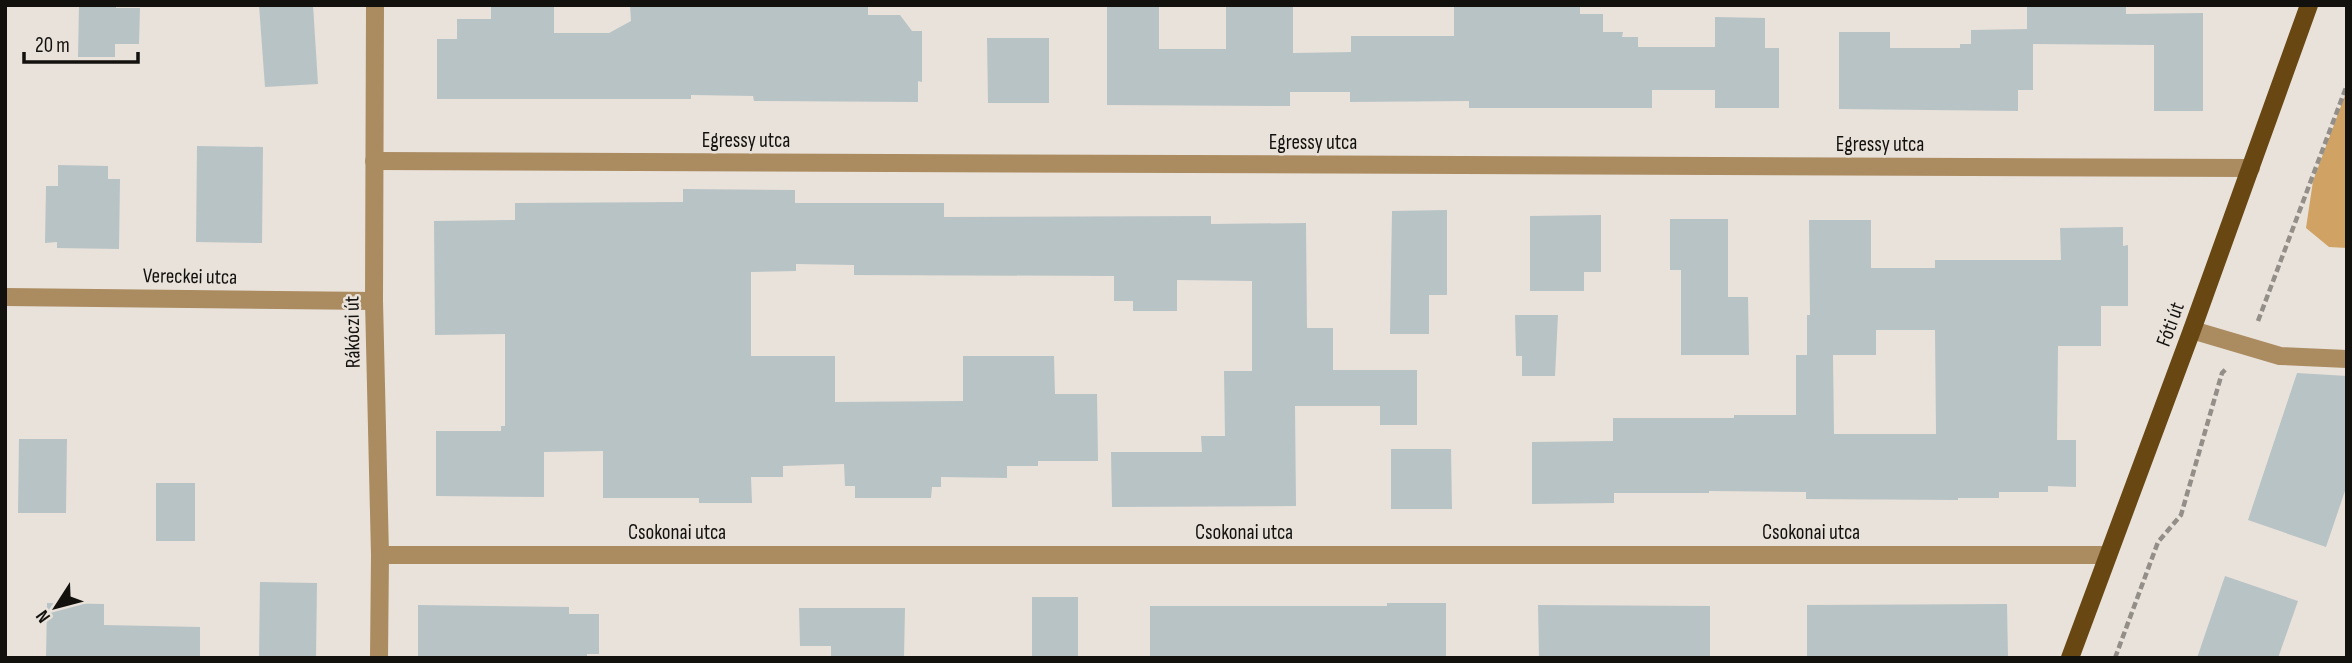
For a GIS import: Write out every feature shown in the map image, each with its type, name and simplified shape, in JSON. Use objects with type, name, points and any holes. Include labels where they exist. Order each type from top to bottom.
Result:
[{"type":"main road","name":"Fóti út","points":[[2070,658],[2309,5]]},
{"type":"street","name":"Rákóczi út","points":[[375,5],[374,301],[380,555],[379,658]]},
{"type":"street","name":"Egressy utca","points":[[374,161],[2251,168]]},
{"type":"street","name":"Vereckei utca","points":[[5,297],[374,301]]},
{"type":"street","points":[[2192,330],[2280,356],[2347,359]]},
{"type":"street","name":"Csokonai utca","points":[[380,555],[2108,555]]},
{"type":"path","points":[[2115,658],[2158,542],[2181,515],[2222,373],[2248,346],[2347,85]]},
{"type":"shaded area","points":[[2347,90],[2347,248],[2329,247],[2306,228],[2313,181]]},
{"type":"building","points":[[79,5],[140,8],[139,44],[115,44],[115,57],[78,57]]},
{"type":"building","points":[[259,5],[313,5],[318,84],[265,87]]},
{"type":"building","points":[[491,5],[554,5],[554,33],[609,33],[631,21],[630,5],[868,5],[868,15],[900,15],[912,31],[922,31],[922,82],[918,81],[918,102],[754,101],[753,96],[691,95],[691,99],[437,99],[437,39],[457,39],[457,19],[491,19]]},
{"type":"building","points":[[1107,5],[1159,5],[1159,49],[1226,49],[1226,5],[1293,5],[1293,53],[1351,52],[1351,36],[1454,36],[1454,5],[1580,5],[1580,14],[1603,14],[1603,32],[1623,32],[1622,37],[1638,37],[1638,47],[1715,47],[1715,17],[1765,18],[1765,48],[1779,48],[1779,108],[1715,108],[1715,90],[1652,90],[1652,108],[1469,108],[1469,101],[1350,102],[1350,92],[1290,92],[1290,106],[1107,105]]},
{"type":"building","points":[[2027,5],[2126,5],[2126,14],[2203,13],[2203,111],[2154,111],[2154,45],[2033,44],[2033,90],[2018,90],[2018,111],[1839,109],[1839,32],[1890,32],[1890,48],[1960,48],[1960,44],[1971,44],[1971,30],[2027,29]]},
{"type":"building","points":[[987,38],[1049,38],[1049,103],[988,103]]},
{"type":"building","points":[[197,146],[263,147],[262,243],[196,242]]},
{"type":"building","points":[[58,165],[108,166],[108,179],[120,179],[119,249],[57,248],[57,242],[45,243],[46,186],[58,186]]},
{"type":"building","points":[[683,189],[795,190],[795,203],[944,203],[944,217],[1211,216],[1211,224],[1306,223],[1307,328],[1333,328],[1333,370],[1417,370],[1417,425],[1380,425],[1380,406],[1295,406],[1296,506],[1112,507],[1111,452],[1202,452],[1201,436],[1225,436],[1224,371],[1252,371],[1252,281],[1177,280],[1177,311],[1133,311],[1133,301],[1114,301],[1114,276],[854,275],[854,265],[796,264],[796,271],[751,272],[751,356],[835,356],[835,402],[963,401],[963,356],[1054,356],[1055,394],[1097,394],[1098,461],[1038,461],[1038,466],[1007,466],[1007,478],[941,477],[941,487],[932,487],[931,498],[855,498],[855,486],[845,486],[844,464],[783,466],[783,477],[751,477],[752,503],[699,503],[699,498],[603,498],[603,451],[544,452],[544,497],[436,496],[436,431],[501,431],[501,426],[505,426],[505,334],[435,335],[434,221],[515,220],[515,203],[683,202]]},
{"type":"building","points":[[1447,210],[1447,295],[1429,295],[1429,334],[1390,334],[1392,211]]},
{"type":"building","points":[[1601,215],[1601,272],[1584,272],[1584,291],[1530,291],[1530,216]]},
{"type":"building","points":[[1670,219],[1728,219],[1728,297],[1748,297],[1749,355],[1681,355],[1681,270],[1670,270]]},
{"type":"building","points":[[1809,220],[1871,220],[1871,268],[1935,268],[1935,260],[2061,260],[2060,228],[2123,227],[2123,246],[2128,245],[2128,306],[2101,306],[2101,346],[2058,346],[2057,440],[2076,440],[2076,487],[2048,486],[2048,492],[1999,492],[1999,498],[1958,500],[1806,499],[1806,492],[1709,491],[1614,493],[1614,503],[1532,504],[1532,442],[1613,441],[1613,418],[1796,415],[1796,355],[1807,355],[1807,315],[1810,315]],"holes":[[[1876,330],[1935,330],[1936,434],[1834,434],[1833,355],[1876,355]]]},
{"type":"building","points":[[1515,315],[1558,315],[1555,376],[1522,376],[1522,356],[1516,356]]},
{"type":"building","points":[[2297,373],[2347,376],[2347,485],[2326,547],[2248,520]]},
{"type":"building","points":[[19,439],[67,439],[66,513],[18,513]]},
{"type":"building","points":[[1391,449],[1451,449],[1452,509],[1391,509]]},
{"type":"building","points":[[156,483],[195,483],[195,541],[156,541]]},
{"type":"building","points":[[2225,576],[2298,601],[2278,658],[2197,658]]},
{"type":"building","points":[[260,582],[317,583],[316,658],[259,658]]},
{"type":"building","points":[[1032,597],[1078,597],[1078,658],[1032,658]]},
{"type":"building","points":[[47,603],[104,604],[104,625],[200,627],[200,658],[46,658]]},
{"type":"building","points":[[1387,603],[1446,603],[1446,658],[1150,658],[1150,606],[1387,606]]},
{"type":"building","points":[[2007,604],[2008,658],[1807,658],[1807,605]]},
{"type":"building","points":[[418,605],[569,607],[569,614],[599,614],[599,654],[587,654],[587,658],[418,658]]},
{"type":"building","points":[[1538,605],[1710,606],[1710,658],[1539,658]]},
{"type":"building","points":[[799,608],[905,608],[904,658],[831,658],[831,646],[800,646]]}]
